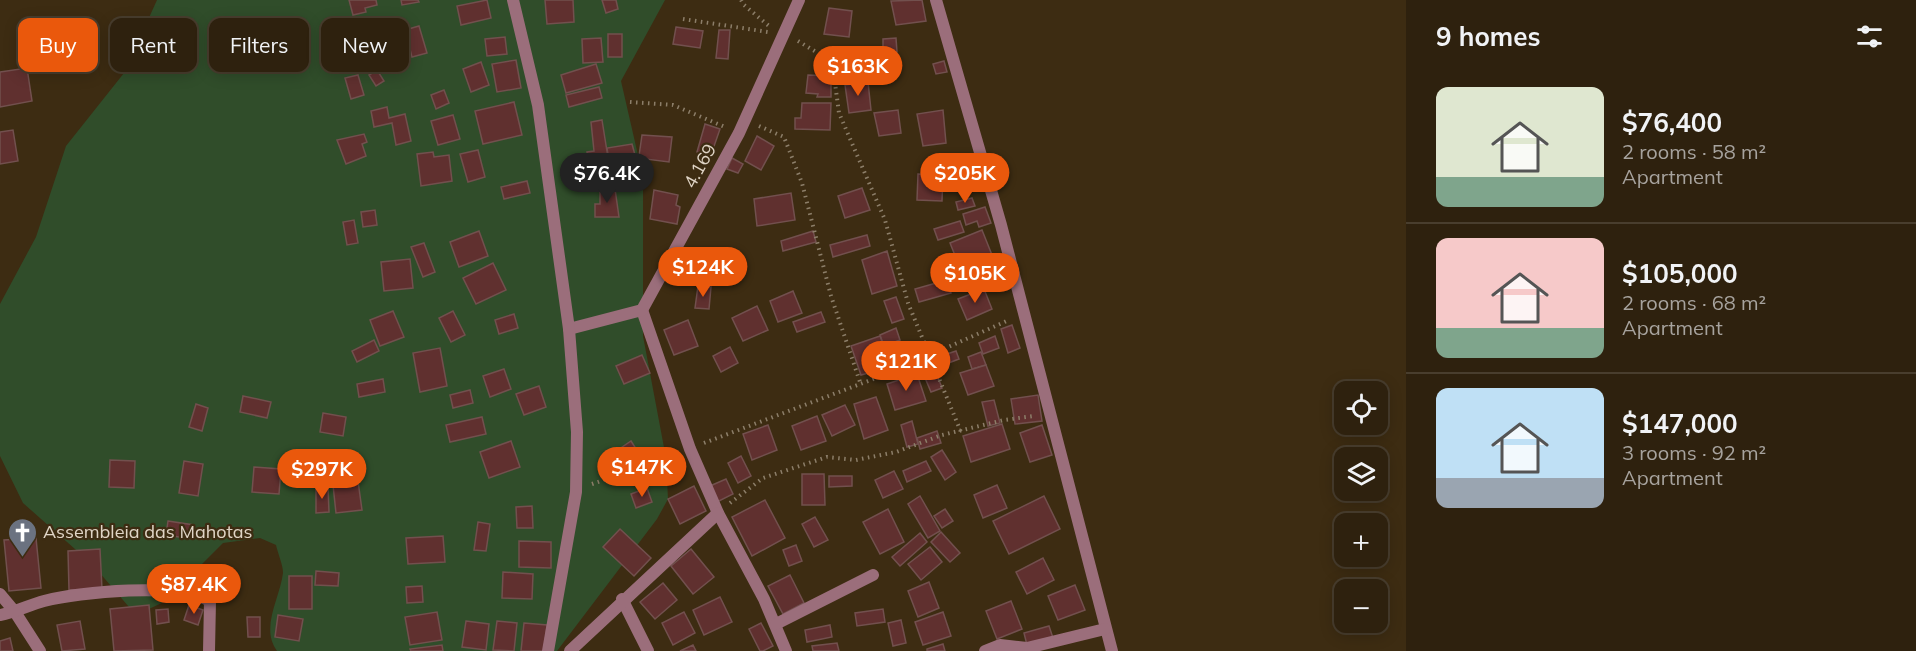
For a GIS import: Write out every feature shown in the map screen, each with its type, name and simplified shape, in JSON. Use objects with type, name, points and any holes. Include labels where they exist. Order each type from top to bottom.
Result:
[{"type":"street","points":[[513,0],[538,105],[569,329],[577,432],[576,492],[548,651]]},
{"type":"street","name":"4.169","points":[[642,310],[739,133],[781,35],[799,0]]},
{"type":"street","points":[[936,0],[961,82],[1112,651]]},
{"type":"street","points":[[569,329],[642,310],[690,449],[718,513],[776,624],[786,651]]},
{"type":"street","points":[[570,651],[622,599],[718,513]]},
{"type":"street","points":[[776,624],[873,575]]},
{"type":"street","points":[[0,615],[43,601],[91,594],[144,591],[188,594],[210,602],[209,651]]},
{"type":"street","points":[[0,594],[15,612],[40,651]]},
{"type":"street","points":[[622,599],[648,651]]},
{"type":"street","points":[[984,651],[1000,645],[1027,648],[1105,629]]},
{"type":"path","points":[[741,0],[781,35]]},
{"type":"path","points":[[683,19],[732,25],[781,35],[807,45],[831,62],[837,78],[839,112],[885,220],[908,303],[961,432]]},
{"type":"path","points":[[630,102],[673,105],[739,133],[756,125],[784,137],[802,183],[831,296],[861,385]]},
{"type":"path","points":[[576,492],[861,385],[1023,314]]},
{"type":"path","points":[[718,513],[763,478],[827,457],[856,460],[896,452],[942,435],[1004,420],[1050,414]]},
{"type":"green space","points":[[157,0],[665,0],[621,81],[643,177],[643,336],[666,458],[668,499],[657,519],[557,651],[277,651],[270,633],[272,613],[283,573],[276,545],[260,538],[223,543],[164,602],[140,613],[129,607],[93,565],[23,503],[0,456],[0,304],[36,237],[66,146],[124,72],[197,72],[197,18],[149,18]]},
{"type":"building","points":[[349,0],[376,0],[377,5],[365,8],[366,12],[353,15]]},
{"type":"building","points":[[401,0],[418,0],[419,2],[402,5]]},
{"type":"building","points":[[487,0],[491,18],[461,25],[457,6]]},
{"type":"building","points":[[545,0],[573,0],[574,22],[547,24]]},
{"type":"building","points":[[602,0],[616,0],[618,9],[606,13]]},
{"type":"building","points":[[922,0],[926,21],[896,25],[891,1]]},
{"type":"building","points":[[829,8],[852,11],[849,37],[824,34]]},
{"type":"building","points":[[419,26],[427,53],[412,57],[409,29]]},
{"type":"building","points":[[676,27],[703,31],[700,48],[673,44]]},
{"type":"building","points":[[719,30],[730,30],[728,59],[716,58]]},
{"type":"building","points":[[608,34],[622,34],[622,57],[608,57]]},
{"type":"building","points":[[505,37],[507,54],[487,56],[485,39]]},
{"type":"building","points":[[601,38],[603,62],[583,63],[582,39]]},
{"type":"building","points":[[896,38],[897,52],[883,50],[883,39]]},
{"type":"building","points":[[516,60],[521,88],[497,92],[492,64]]},
{"type":"building","points":[[944,61],[947,72],[936,74],[933,64]]},
{"type":"building","points":[[481,62],[489,85],[471,92],[463,69]]},
{"type":"building","points":[[596,64],[602,83],[566,93],[561,75]]},
{"type":"building","points":[[18,69],[18,72],[28,72],[32,101],[0,107],[0,72]]},
{"type":"building","points":[[378,72],[384,81],[376,86],[369,75]]},
{"type":"building","points":[[358,75],[364,95],[351,99],[345,78]]},
{"type":"building","points":[[808,75],[831,76],[831,97],[817,97],[818,94],[806,93]]},
{"type":"building","points":[[868,82],[871,110],[849,113],[845,85]]},
{"type":"building","points":[[599,87],[602,98],[569,107],[566,95]]},
{"type":"building","points":[[444,90],[449,103],[436,109],[431,95]]},
{"type":"building","points":[[514,102],[522,135],[483,144],[475,111]]},
{"type":"building","points":[[802,103],[831,103],[830,130],[795,129],[795,118],[801,118]]},
{"type":"building","points":[[387,107],[389,118],[405,114],[411,141],[396,145],[392,123],[374,127],[371,111]]},
{"type":"building","points":[[898,110],[901,133],[879,136],[874,113]]},
{"type":"building","points":[[943,110],[946,143],[923,146],[917,114]]},
{"type":"building","points":[[453,115],[460,139],[438,145],[431,121]]},
{"type":"building","points":[[602,120],[609,164],[589,167],[587,152],[594,151],[591,122]]},
{"type":"building","points":[[705,124],[720,129],[711,155],[697,152]]},
{"type":"building","points":[[13,130],[18,161],[0,164],[0,132]]},
{"type":"building","points":[[364,134],[367,142],[362,144],[366,156],[346,164],[337,140]]},
{"type":"building","points":[[642,135],[672,137],[669,162],[646,159],[645,164],[638,163]]},
{"type":"building","points":[[757,136],[774,146],[761,170],[745,161]]},
{"type":"building","points":[[632,144],[635,155],[609,160],[607,148]]},
{"type":"building","points":[[478,150],[485,177],[468,182],[460,154]]},
{"type":"building","points":[[433,152],[434,157],[449,155],[452,181],[421,186],[417,154]]},
{"type":"building","points":[[732,158],[743,164],[738,173],[727,169]]},
{"type":"building","points":[[918,174],[943,175],[942,201],[917,200]]},
{"type":"building","points":[[527,181],[530,193],[504,199],[501,187]]},
{"type":"building","points":[[862,188],[870,210],[845,218],[838,196]]},
{"type":"building","points":[[600,189],[615,189],[619,217],[595,217],[595,204],[600,204]]},
{"type":"building","points":[[654,190],[678,195],[676,205],[680,207],[677,224],[650,219]]},
{"type":"building","points":[[791,193],[795,220],[757,226],[754,199]]},
{"type":"building","points":[[972,198],[975,206],[958,210],[956,202]]},
{"type":"building","points":[[985,207],[991,223],[979,227],[977,221],[966,225],[963,214]]},
{"type":"building","points":[[375,210],[377,225],[363,227],[361,212]]},
{"type":"building","points":[[354,220],[358,243],[347,245],[343,222]]},
{"type":"building","points":[[960,221],[964,232],[938,240],[934,229]]},
{"type":"building","points":[[982,230],[994,260],[962,273],[950,243]]},
{"type":"building","points":[[479,231],[488,256],[459,267],[450,242]]},
{"type":"building","points":[[813,231],[816,242],[783,251],[781,241]]},
{"type":"building","points":[[867,235],[870,246],[833,257],[830,245]]},
{"type":"building","points":[[424,243],[435,272],[423,277],[411,247]]},
{"type":"building","points":[[887,251],[897,286],[872,294],[862,260]]},
{"type":"building","points":[[949,258],[955,275],[940,281],[934,263]]},
{"type":"building","points":[[410,259],[413,288],[384,291],[381,262]]},
{"type":"building","points":[[493,263],[506,290],[476,304],[463,278]]},
{"type":"building","points":[[973,271],[977,282],[954,291],[950,281]]},
{"type":"building","points":[[947,280],[951,293],[919,302],[915,289]]},
{"type":"building","points":[[698,286],[711,287],[709,309],[695,308]]},
{"type":"building","points":[[984,289],[992,309],[967,320],[958,299]]},
{"type":"building","points":[[793,291],[802,313],[778,322],[770,301]]},
{"type":"building","points":[[896,297],[904,319],[892,323],[884,301]]},
{"type":"building","points":[[757,306],[768,330],[743,341],[732,318]]},
{"type":"building","points":[[393,311],[404,337],[380,346],[370,320]]},
{"type":"building","points":[[453,311],[465,335],[451,342],[439,318]]},
{"type":"building","points":[[821,312],[825,322],[797,332],[793,322]]},
{"type":"building","points":[[514,314],[518,328],[499,334],[495,320]]},
{"type":"building","points":[[688,320],[698,346],[674,355],[664,330]]},
{"type":"building","points":[[1012,325],[1020,348],[1008,353],[1001,329]]},
{"type":"building","points":[[896,328],[900,340],[884,346],[880,335]]},
{"type":"building","points":[[880,336],[884,347],[867,354],[872,372],[861,375],[851,346]]},
{"type":"building","points":[[995,336],[999,348],[983,354],[979,343]]},
{"type":"building","points":[[374,340],[379,351],[357,362],[352,351]]},
{"type":"building","points":[[730,347],[738,363],[721,372],[713,356]]},
{"type":"building","points":[[440,348],[447,386],[420,392],[413,353]]},
{"type":"building","points":[[956,351],[959,359],[938,367],[935,358]]},
{"type":"building","points":[[981,352],[986,365],[972,369],[968,357]]},
{"type":"building","points":[[642,355],[650,373],[624,384],[616,366]]},
{"type":"building","points":[[932,361],[942,388],[931,392],[920,366]]},
{"type":"building","points":[[986,365],[994,386],[968,395],[960,373]]},
{"type":"building","points":[[504,369],[511,389],[490,397],[483,376]]},
{"type":"building","points":[[917,374],[926,401],[895,410],[887,384]]},
{"type":"building","points":[[383,379],[385,392],[359,397],[357,384]]},
{"type":"building","points":[[539,386],[546,407],[524,415],[516,394]]},
{"type":"building","points":[[470,390],[473,403],[453,408],[450,395]]},
{"type":"building","points":[[1038,395],[1042,421],[1015,424],[1011,399]]},
{"type":"building","points":[[243,396],[271,402],[267,418],[240,412]]},
{"type":"building","points":[[876,397],[888,430],[864,439],[854,404]]},
{"type":"building","points":[[994,400],[1000,423],[988,426],[982,402]]},
{"type":"building","points":[[196,404],[208,408],[202,431],[189,427]]},
{"type":"building","points":[[845,405],[855,425],[832,436],[822,415]]},
{"type":"building","points":[[323,413],[346,417],[343,436],[320,432]]},
{"type":"building","points":[[817,416],[826,441],[801,450],[792,426]]},
{"type":"building","points":[[482,417],[486,434],[450,442],[446,425]]},
{"type":"building","points":[[912,421],[918,444],[907,447],[901,425]]},
{"type":"building","points":[[1002,424],[1010,449],[971,462],[963,436]]},
{"type":"building","points":[[768,425],[777,450],[752,460],[743,434]]},
{"type":"building","points":[[1042,425],[1052,455],[1030,462],[1020,433]]},
{"type":"building","points":[[937,431],[941,443],[920,449],[917,438]]},
{"type":"building","points":[[511,441],[520,467],[489,478],[480,452]]},
{"type":"building","points":[[631,441],[640,455],[624,466],[615,452]]},
{"type":"building","points":[[942,450],[956,472],[945,480],[931,457]]},
{"type":"building","points":[[741,456],[751,476],[738,483],[728,463]]},
{"type":"building","points":[[110,460],[135,461],[134,488],[109,487]]},
{"type":"building","points":[[184,461],[203,464],[198,496],[179,493]]},
{"type":"building","points":[[926,461],[931,471],[907,482],[903,471]]},
{"type":"building","points":[[254,467],[281,469],[279,494],[252,492]]},
{"type":"building","points":[[894,471],[903,489],[883,498],[875,480]]},
{"type":"building","points":[[802,474],[824,474],[825,505],[802,505]]},
{"type":"building","points":[[829,476],[852,476],[852,486],[829,487]]},
{"type":"building","points":[[726,479],[733,494],[717,502],[710,486]]},
{"type":"building","points":[[358,481],[362,510],[336,513],[333,485]]},
{"type":"building","points":[[997,485],[1007,508],[983,518],[974,495]]},
{"type":"building","points":[[694,486],[706,511],[680,524],[668,499]]},
{"type":"building","points":[[316,487],[328,487],[329,512],[316,513]]},
{"type":"building","points":[[647,488],[652,502],[636,508],[631,494]]},
{"type":"building","points":[[920,496],[940,531],[928,538],[908,504]]},
{"type":"building","points":[[1044,496],[1060,529],[1009,554],[993,521]]},
{"type":"building","points":[[765,500],[785,538],[752,556],[732,517]]},
{"type":"building","points":[[532,506],[533,528],[517,528],[516,507]]},
{"type":"building","points":[[888,509],[904,542],[880,554],[863,522]]},
{"type":"building","points":[[945,509],[953,521],[942,528],[934,516]]},
{"type":"building","points":[[815,517],[828,540],[814,547],[802,524]]},
{"type":"building","points":[[168,521],[194,525],[192,539],[166,535]]},
{"type":"building","points":[[478,522],[490,524],[486,551],[474,550]]},
{"type":"building","points":[[620,529],[651,558],[634,576],[603,547]]},
{"type":"building","points":[[941,532],[960,553],[950,562],[931,542]]},
{"type":"building","points":[[920,533],[927,542],[900,566],[892,557]]},
{"type":"building","points":[[443,536],[445,562],[408,564],[406,538]]},
{"type":"building","name":"Assembleia das Mahotas","points":[[36,538],[41,588],[9,591],[4,540]]},
{"type":"building","points":[[519,541],[551,542],[551,568],[519,567]]},
{"type":"building","points":[[796,545],[802,561],[789,566],[783,550]]},
{"type":"building","points":[[930,547],[942,562],[921,580],[908,564]]},
{"type":"building","points":[[100,549],[102,589],[69,590],[68,551]]},
{"type":"building","points":[[691,549],[714,577],[693,594],[671,566]]},
{"type":"building","points":[[1043,558],[1054,580],[1027,594],[1016,572]]},
{"type":"building","points":[[316,571],[339,573],[338,586],[315,585]]},
{"type":"building","points":[[155,572],[174,577],[170,591],[151,586]]},
{"type":"building","points":[[503,572],[533,574],[532,599],[502,598]]},
{"type":"building","points":[[232,574],[235,593],[221,594],[219,576]]},
{"type":"building","points":[[790,575],[804,603],[783,614],[768,586]]},
{"type":"building","points":[[289,576],[312,576],[312,609],[289,609]]},
{"type":"building","points":[[929,582],[939,608],[918,617],[908,591]]},
{"type":"building","points":[[663,583],[677,600],[655,619],[640,602]]},
{"type":"building","points":[[1075,585],[1085,610],[1058,620],[1048,596]]},
{"type":"building","points":[[422,586],[423,602],[407,603],[406,587]]},
{"type":"building","points":[[720,597],[732,622],[704,635],[693,610]]},
{"type":"building","points":[[1011,601],[1022,629],[997,639],[986,611]]},
{"type":"building","points":[[149,605],[153,650],[114,651],[110,609]]},
{"type":"building","points":[[189,605],[203,610],[198,625],[184,620]]},
{"type":"building","points":[[168,609],[169,622],[157,624],[156,610]]},
{"type":"building","points":[[883,609],[885,622],[857,626],[855,613]]},
{"type":"building","points":[[437,612],[442,640],[410,645],[405,617]]},
{"type":"building","points":[[684,612],[695,633],[673,645],[662,623]]},
{"type":"building","points":[[943,612],[951,636],[923,645],[915,622]]},
{"type":"building","points":[[278,615],[303,619],[299,641],[275,637]]},
{"type":"building","points":[[247,617],[260,617],[260,637],[248,637]]},
{"type":"building","points":[[901,620],[906,643],[893,646],[888,623]]},
{"type":"building","points":[[80,621],[85,649],[62,651],[57,625]]},
{"type":"building","points":[[466,621],[489,624],[486,650],[462,647]]},
{"type":"building","points":[[497,621],[517,623],[514,651],[493,650]]},
{"type":"building","points":[[524,623],[547,625],[544,651],[521,651]]},
{"type":"building","points":[[761,623],[773,646],[763,651],[760,651],[749,629]]},
{"type":"building","points":[[830,625],[832,637],[807,642],[805,630]]},
{"type":"building","points":[[1049,626],[1053,638],[1027,645],[1024,633]]},
{"type":"building","points":[[10,638],[13,651],[0,651],[0,641]]},
{"type":"building","points":[[837,643],[839,651],[813,651],[812,646]]},
{"type":"building","points":[[943,644],[945,651],[927,651],[927,649]]},
{"type":"building","points":[[442,645],[443,651],[411,651],[410,649]]},
{"type":"building","points":[[693,645],[696,651],[680,651]]},
{"type":"place","name":"Assembleia das Mahotas","points":[[22,558]]}]
